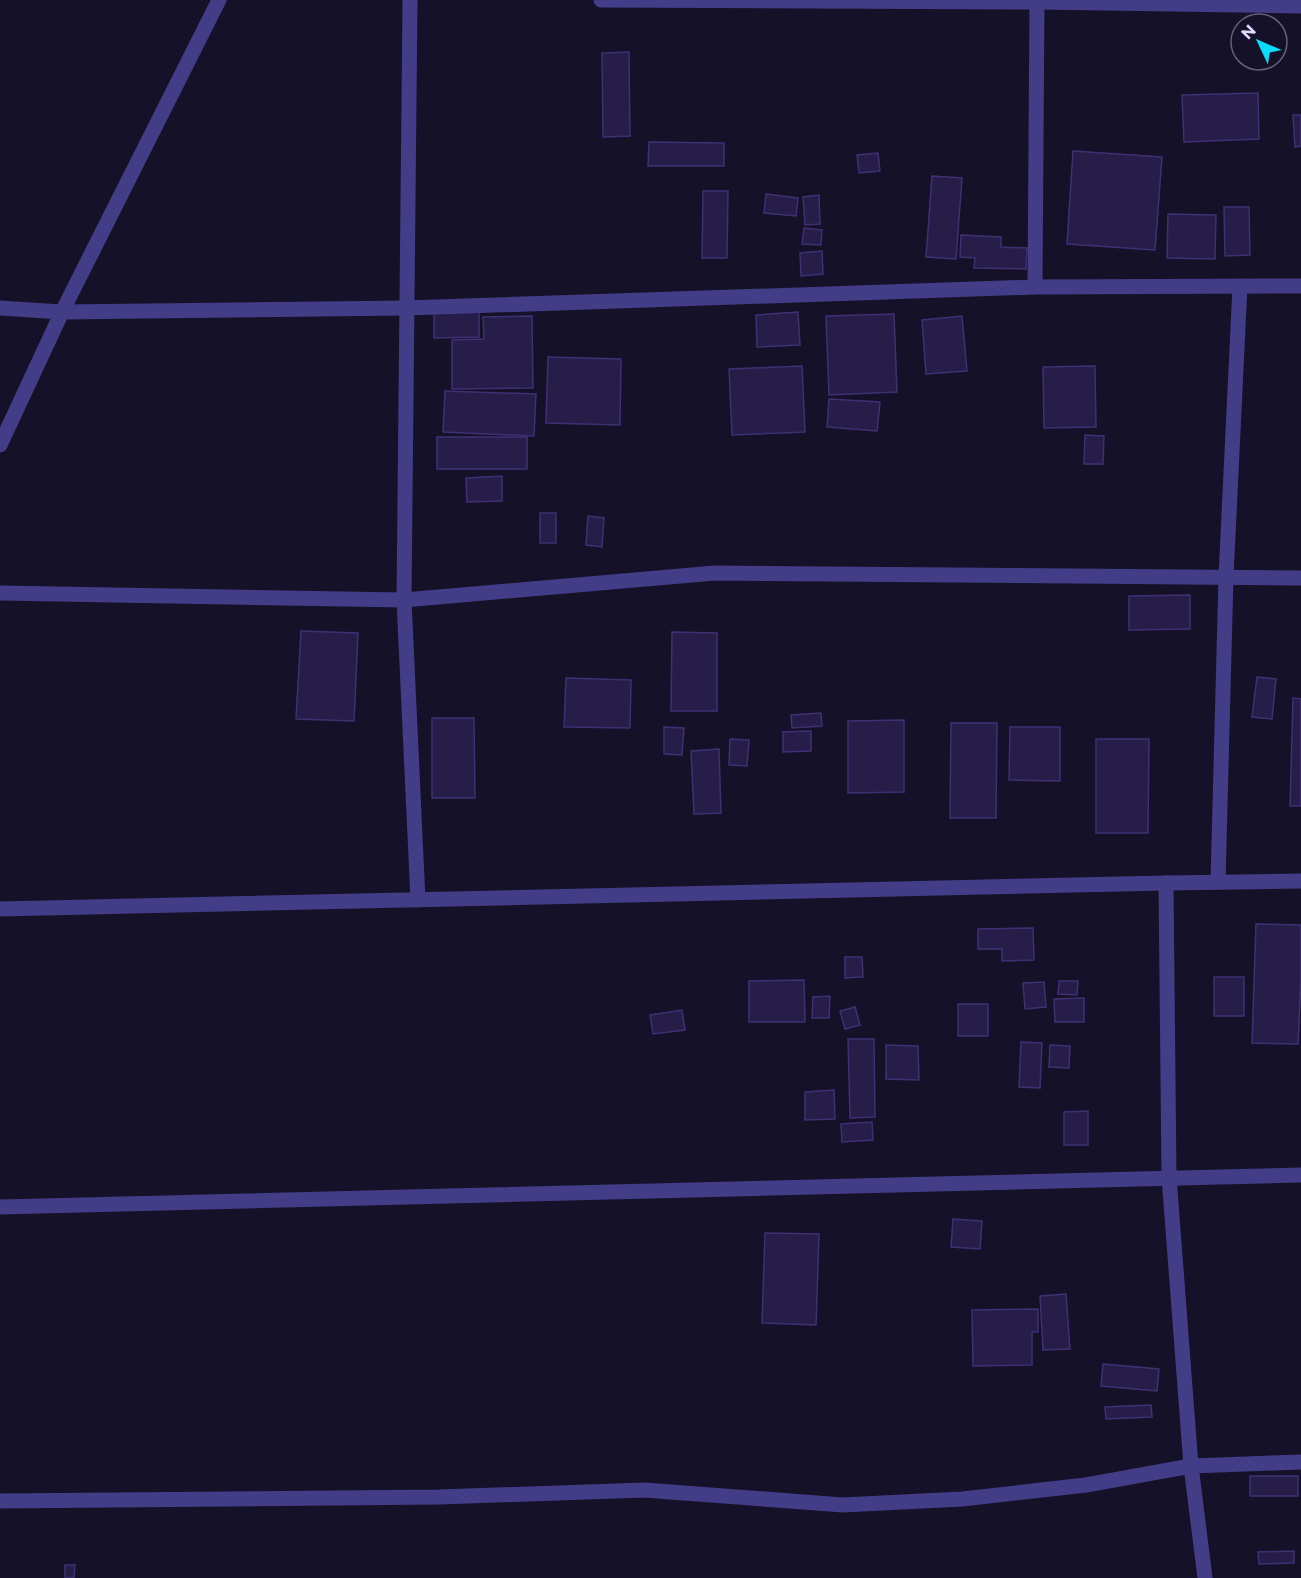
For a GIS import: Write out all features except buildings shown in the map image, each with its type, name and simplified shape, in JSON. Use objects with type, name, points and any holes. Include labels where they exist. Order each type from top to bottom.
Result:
[{"type":"street","points":[[0,446],[62,312],[219,0]]},
{"type":"street","points":[[410,0],[405,600],[418,900]]},
{"type":"street","points":[[601,0],[1037,1],[1301,6]]},
{"type":"street","points":[[1035,287],[1037,1]]},
{"type":"street","points":[[1218,882],[1226,577],[1240,286]]},
{"type":"street","points":[[0,308],[62,312],[407,308],[1035,287],[1301,286]]},
{"type":"street","points":[[0,593],[405,600],[715,573],[1301,578]]},
{"type":"street","points":[[0,909],[1301,881]]},
{"type":"street","points":[[1166,883],[1169,1177],[1191,1466],[1205,1578]]},
{"type":"street","points":[[0,1206],[1301,1175]]},
{"type":"street","points":[[0,1501],[439,1497],[644,1490],[843,1505],[962,1499],[1086,1485],[1191,1466],[1301,1462]]}]
